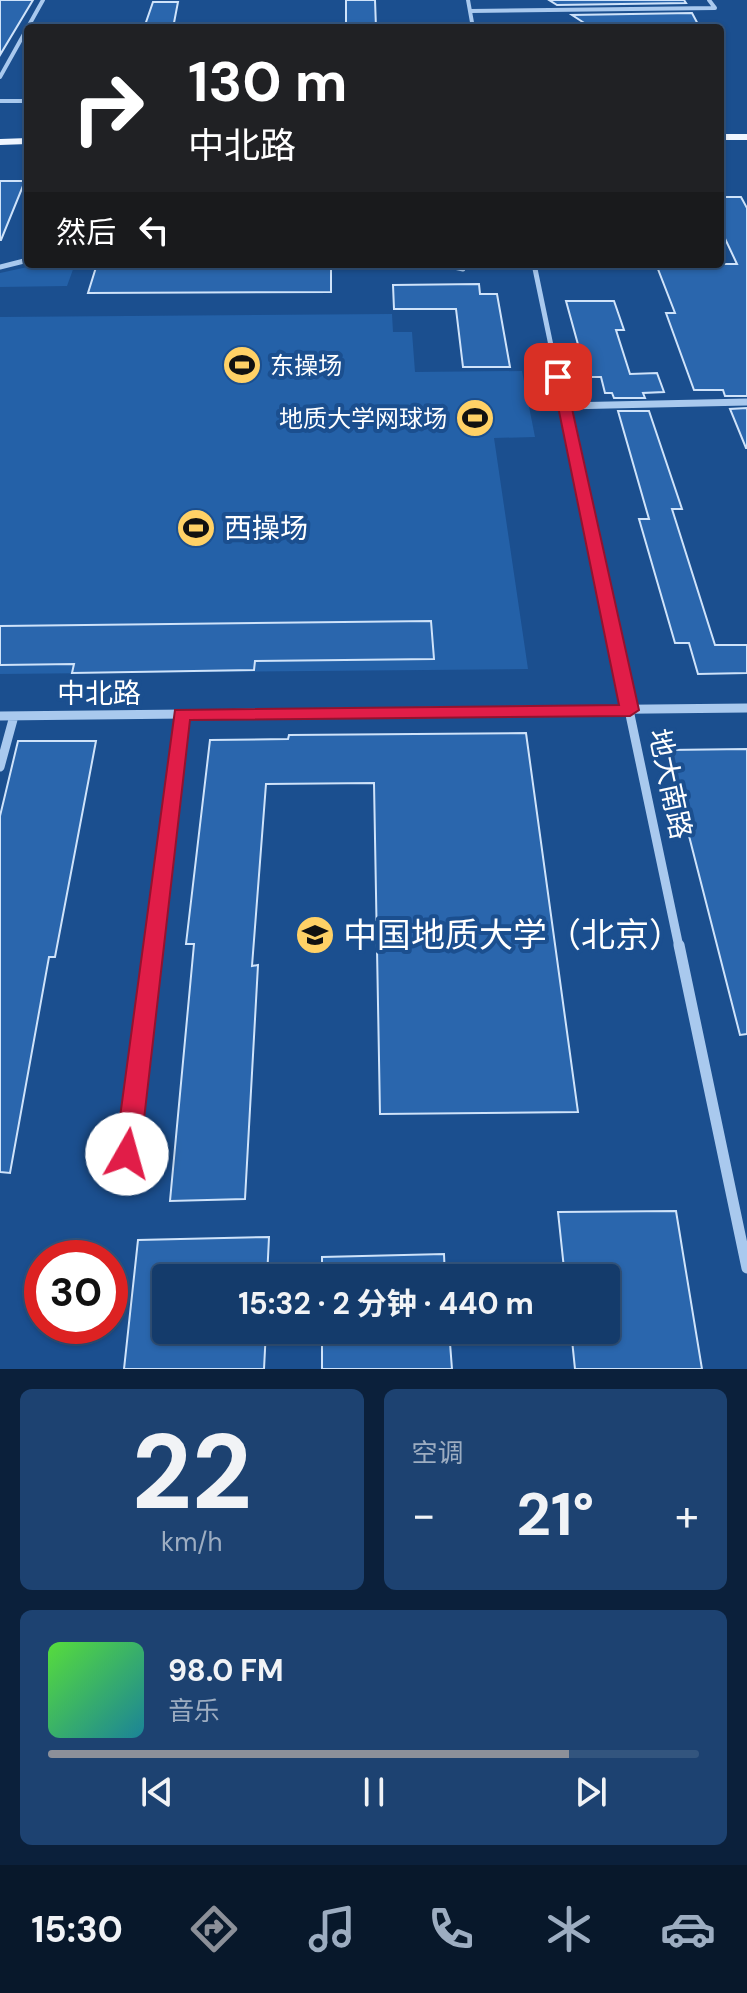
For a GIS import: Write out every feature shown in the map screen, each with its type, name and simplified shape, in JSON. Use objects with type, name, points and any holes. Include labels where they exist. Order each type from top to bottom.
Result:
[{"type":"main road","points":[[724,137],[747,137]]},
{"type":"main road","points":[[0,142],[24,141]]},
{"type":"main road","points":[[724,149],[747,149]]},
{"type":"main road","points":[[0,155],[24,155]]},
{"type":"street","points":[[30,24],[43,0]]},
{"type":"street","points":[[468,0],[472,24]]},
{"type":"street","points":[[470,11],[715,8],[709,0]]},
{"type":"street","points":[[0,77],[24,34]]},
{"type":"street","points":[[0,101],[24,101]]},
{"type":"street","points":[[0,267],[24,261]]},
{"type":"street","points":[[459,268],[463,269]]},
{"type":"street","name":"地大南路","points":[[535,268],[747,1268]]},
{"type":"street","points":[[564,406],[747,402]]},
{"type":"street","name":"中北路","points":[[0,716],[747,708]]},
{"type":"street","points":[[123,1186],[182,714]]},
{"type":"street","points":[[0,767],[14,716]]},
{"type":"shaded area","points":[[24,268],[74,268],[67,286],[0,287],[0,273]]},
{"type":"shaded area","points":[[392,314],[393,332],[412,332],[415,372],[522,371],[535,437],[494,438],[528,669],[0,674],[0,317]]},
{"type":"building","points":[[0,0],[33,0],[0,55]]},
{"type":"building","points":[[346,0],[375,0],[376,24],[346,24]]},
{"type":"building","points":[[549,0],[684,0],[686,3],[557,5]]},
{"type":"building","points":[[153,2],[178,2],[174,24],[145,24]]},
{"type":"building","points":[[692,13],[698,24],[586,24],[572,15]]},
{"type":"building","points":[[0,181],[24,181],[24,183],[0,240]]},
{"type":"building","points":[[724,197],[741,197],[747,208],[747,396],[725,396],[723,390],[694,390],[666,313],[675,313],[658,268],[724,268],[724,264],[737,264],[724,236]]},
{"type":"building","points":[[96,268],[331,268],[331,292],[88,293]]},
{"type":"building","points":[[479,284],[480,294],[497,294],[510,367],[463,367],[456,309],[394,309],[393,285]]},
{"type":"building","points":[[566,301],[614,301],[624,330],[616,330],[630,374],[657,373],[664,392],[643,393],[645,398],[614,398],[612,393],[605,393],[601,377],[587,377]]},
{"type":"building","points":[[747,408],[747,448],[746,448],[730,409]]},
{"type":"building","points":[[618,411],[649,411],[682,509],[672,509],[715,645],[747,645],[747,673],[698,674],[689,643],[675,643],[639,519],[649,519]]},
{"type":"building","points":[[431,621],[434,659],[255,661],[254,670],[72,673],[74,664],[0,665],[0,626]]},
{"type":"building","points":[[526,733],[578,1112],[380,1114],[374,783],[266,784],[252,966],[258,965],[245,1199],[170,1201],[194,944],[186,944],[210,740],[288,739],[289,735]]},
{"type":"building","points":[[18,741],[96,741],[55,957],[49,957],[10,1173],[0,1172],[0,816]]},
{"type":"building","points":[[747,749],[747,1034],[740,1035],[667,750]]},
{"type":"building","points":[[676,1211],[702,1369],[575,1369],[572,1344],[620,1344],[620,1264],[564,1264],[558,1212]]},
{"type":"building","points":[[269,1237],[268,1264],[152,1264],[152,1344],[265,1344],[264,1369],[124,1369],[138,1240]]},
{"type":"building","points":[[444,1254],[444,1264],[322,1264],[322,1257]]},
{"type":"building","points":[[322,1344],[450,1344],[452,1369],[322,1369]]},
{"type":"place","name":"东操场","points":[[242,365]]},
{"type":"place","name":"地质大学网球场","points":[[475,418]]},
{"type":"place","name":"西操场","points":[[196,528]]},
{"type":"place","name":"中国地质大学（北京）","points":[[315,935]]},
{"type":"route","points":[[127,1154],[182,714],[630,710],[558,377]]}]
